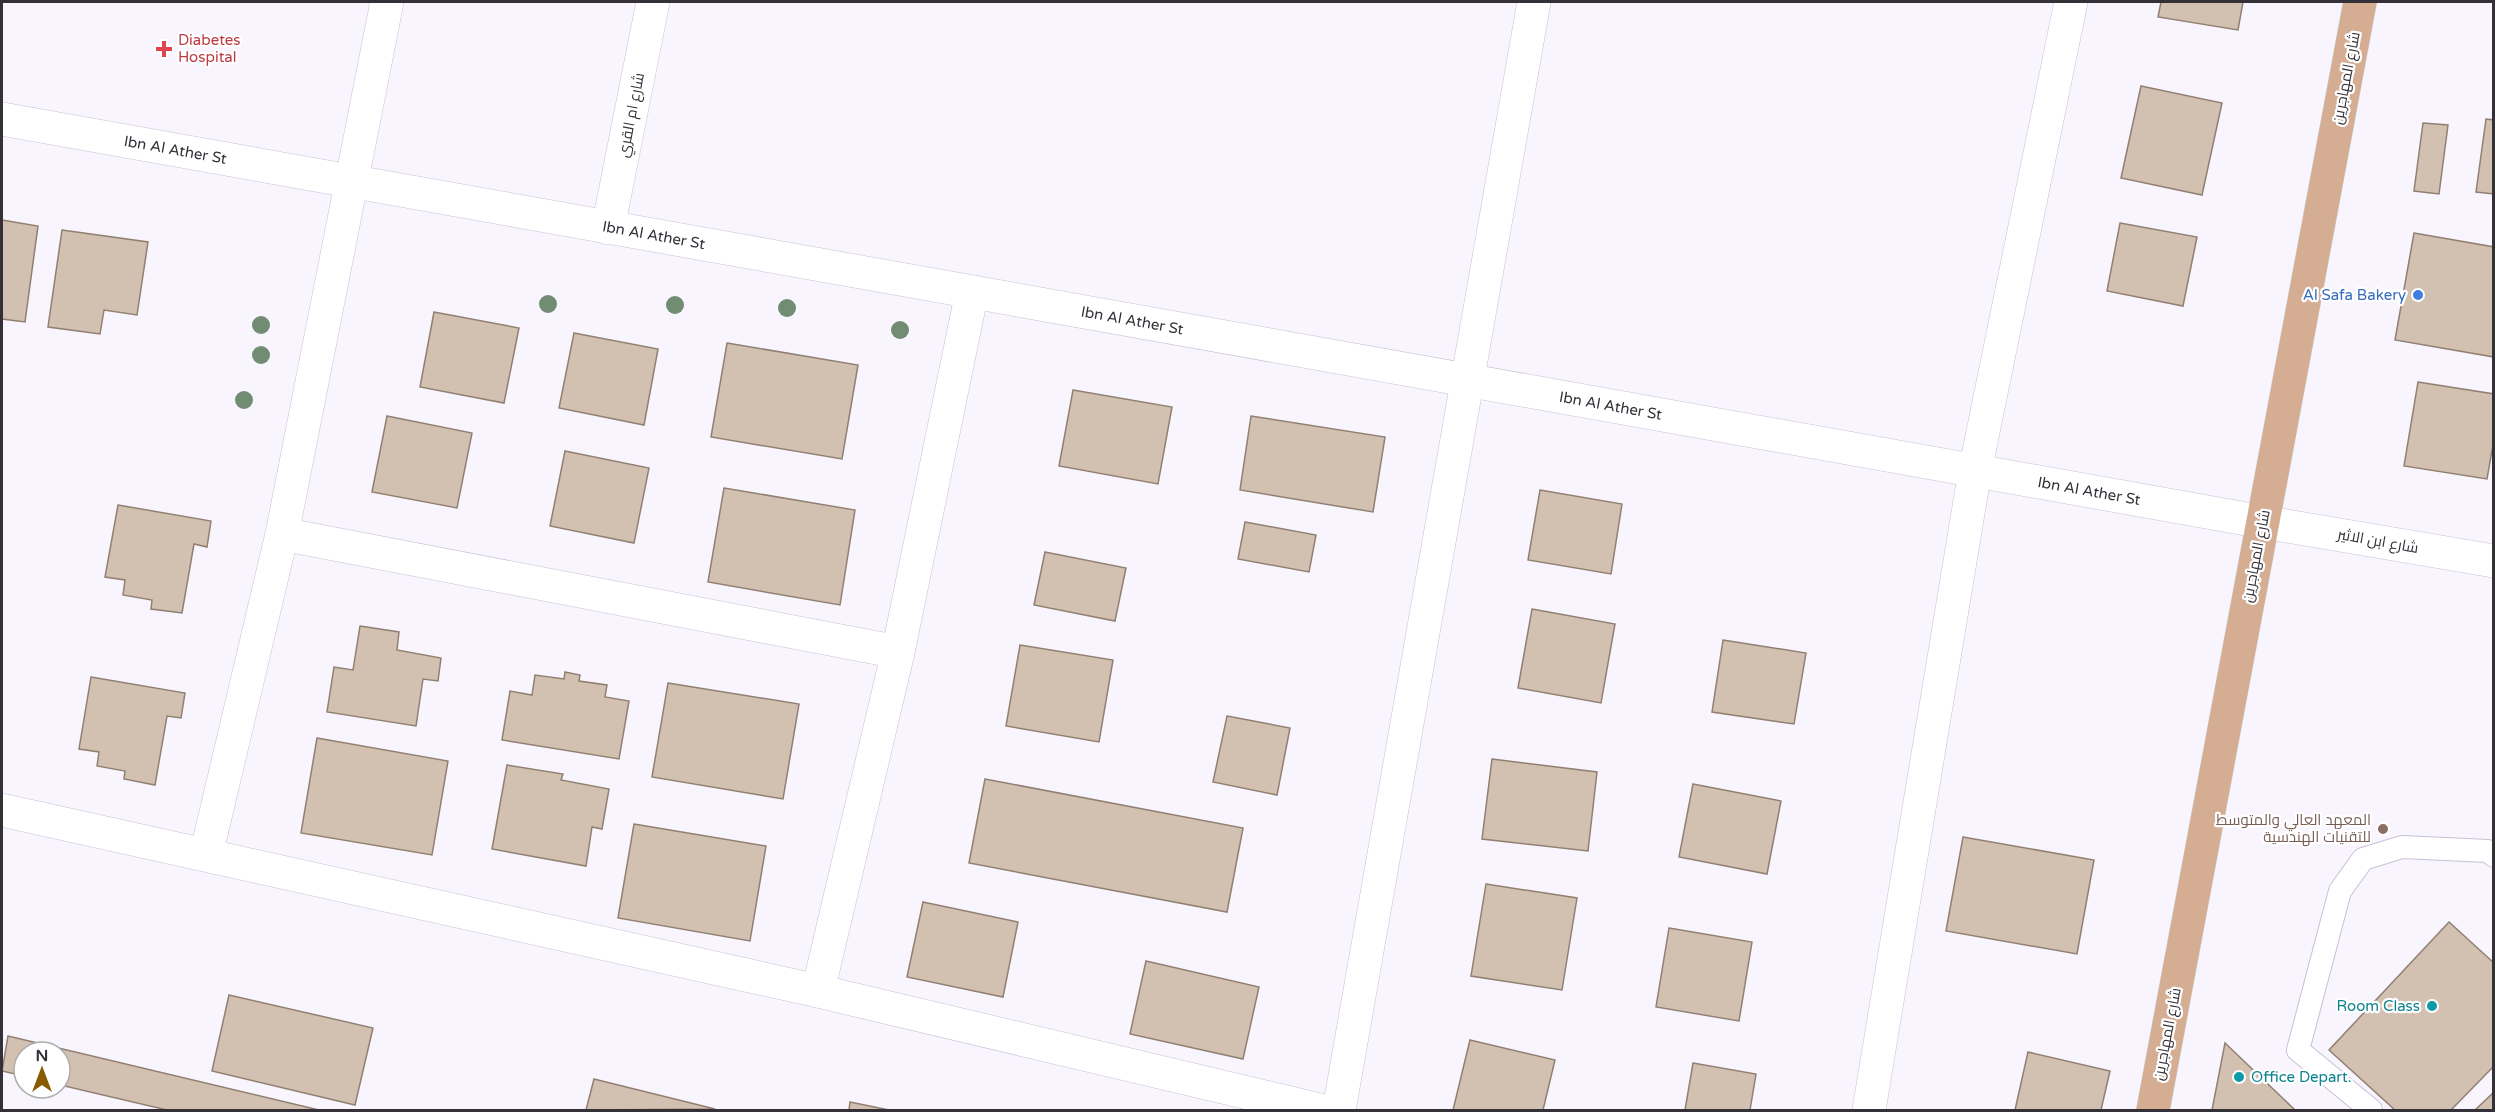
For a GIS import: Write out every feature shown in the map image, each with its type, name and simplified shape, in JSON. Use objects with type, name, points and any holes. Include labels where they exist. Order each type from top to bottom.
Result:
[{"type":"main road","name":"شارع المهاجرين","points":[[2153,1110],[2360,2]]},
{"type":"street","points":[[206,855],[282,534],[387,2]]},
{"type":"street","name":"شارع ام القري","points":[[608,228],[653,2]]},
{"type":"street","points":[[1339,1110],[1534,2]]},
{"type":"street","points":[[1869,1110],[1975,471],[2071,2]]},
{"type":"street","name":"Ibn Al Ather St","points":[[2,120],[2263,522]]},
{"type":"street","points":[[818,991],[898,652],[972,292]]},
{"type":"street","name":"شارع ابن الاثير","points":[[2263,522],[2493,561]]},
{"type":"street","points":[[282,534],[898,652]]},
{"type":"street","points":[[2,810],[818,991],[1320,1110]]},
{"type":"lane","points":[[2371,1110],[2298,1050],[2340,891],[2362,860],[2402,847],[2488,851],[2493,856]]},
{"type":"building","points":[[2161,2],[2243,2],[2238,30],[2158,17]]},
{"type":"building","points":[[2141,86],[2222,103],[2202,195],[2121,178]]},
{"type":"building","points":[[2486,119],[2494,120],[2494,194],[2476,192]]},
{"type":"building","points":[[2423,123],[2448,125],[2439,194],[2414,191]]},
{"type":"building","points":[[2,220],[38,226],[25,322],[2,319]]},
{"type":"building","points":[[2120,223],[2197,237],[2183,306],[2107,291]]},
{"type":"building","points":[[62,230],[148,242],[137,315],[104,310],[100,334],[48,327]]},
{"type":"building","points":[[2414,233],[2494,247],[2494,357],[2395,340]]},
{"type":"building","points":[[434,312],[519,328],[504,403],[420,387]]},
{"type":"building","points":[[574,333],[658,349],[644,425],[559,408]]},
{"type":"building","points":[[727,343],[858,365],[842,459],[711,437]]},
{"type":"building","points":[[2418,382],[2494,394],[2494,439],[2487,479],[2404,466]]},
{"type":"building","points":[[1073,390],[1172,407],[1158,484],[1059,466]]},
{"type":"building","points":[[387,416],[472,433],[457,508],[372,492]]},
{"type":"building","points":[[1251,416],[1385,437],[1373,512],[1240,490]]},
{"type":"building","points":[[565,451],[649,468],[634,543],[550,526]]},
{"type":"building","points":[[724,488],[855,510],[840,605],[708,582]]},
{"type":"building","points":[[1540,490],[1622,504],[1611,574],[1528,560]]},
{"type":"building","points":[[118,505],[211,521],[207,547],[194,544],[182,613],[151,609],[152,600],[123,595],[125,580],[105,577]]},
{"type":"building","points":[[1245,522],[1316,535],[1309,572],[1238,559]]},
{"type":"building","points":[[1045,552],[1126,568],[1115,621],[1034,605]]},
{"type":"building","points":[[1532,609],[1615,624],[1601,703],[1518,688]]},
{"type":"building","points":[[360,626],[399,632],[397,650],[441,658],[438,681],[423,679],[416,726],[327,712],[334,667],[353,670]]},
{"type":"building","points":[[1723,640],[1806,653],[1794,724],[1712,712]]},
{"type":"building","points":[[1020,645],[1113,660],[1099,742],[1006,726]]},
{"type":"building","points":[[565,672],[580,675],[579,681],[607,685],[605,697],[629,701],[619,759],[502,740],[510,691],[532,695],[535,675],[564,679]]},
{"type":"building","points":[[91,677],[185,693],[181,718],[167,716],[155,785],[124,779],[125,771],[97,766],[99,752],[79,749]]},
{"type":"building","points":[[668,683],[799,704],[783,799],[652,777]]},
{"type":"building","points":[[1227,716],[1290,728],[1277,795],[1213,782]]},
{"type":"building","points":[[317,738],[448,761],[432,855],[301,833]]},
{"type":"building","points":[[1492,759],[1597,772],[1588,851],[1482,839]]},
{"type":"building","points":[[507,765],[563,774],[561,780],[609,789],[602,829],[592,827],[586,866],[492,849]]},
{"type":"building","points":[[985,779],[1243,828],[1227,912],[969,863]]},
{"type":"building","points":[[1693,784],[1781,801],[1767,874],[1679,857]]},
{"type":"building","points":[[634,824],[766,846],[750,941],[618,918]]},
{"type":"building","points":[[1963,837],[2094,860],[2077,954],[1946,931]]},
{"type":"building","points":[[1486,884],[1577,898],[1562,990],[1471,976]]},
{"type":"building","points":[[923,902],[1018,922],[1003,997],[907,977]]},
{"type":"building","name":"Room Class","points":[[2449,922],[2494,963],[2494,1066],[2451,1110],[2395,1110],[2329,1050]]},
{"type":"building","points":[[1669,928],[1752,942],[1739,1021],[1656,1007]]},
{"type":"building","points":[[1146,961],[1259,987],[1243,1059],[1130,1034]]},
{"type":"building","points":[[229,995],[373,1028],[355,1105],[212,1071]]},
{"type":"building","points":[[8,1036],[25,1040],[12,1040],[12,1073],[2,1071]]},
{"type":"building","points":[[1470,1040],[1555,1060],[1543,1110],[1453,1110]]},
{"type":"building","name":"Office Depart.","points":[[2225,1043],[2295,1110],[2212,1110]]},
{"type":"building","points":[[72,1051],[319,1110],[167,1110],[72,1088]]},
{"type":"building","points":[[2028,1052],[2110,1071],[2101,1110],[2015,1110]]},
{"type":"building","points":[[1693,1063],[1756,1074],[1750,1110],[1685,1110]]},
{"type":"building","points":[[594,1079],[715,1109],[586,1110]]},
{"type":"building","points":[[2494,1092],[2494,1110],[2475,1110]]},
{"type":"building","points":[[850,1102],[889,1110],[849,1110]]},
{"type":"place","name":"Diabetes Hospital","points":[[164,49]]},
{"type":"place","name":"Al Safa Bakery","points":[[2418,295]]},
{"type":"place","name":"المعهد العالي والمتوسط للتقنيات الهندسية","points":[[2383,829]]},
{"type":"place","name":"Room Class","points":[[2432,1006]]},
{"type":"place","name":"Office Depart.","points":[[2239,1077]]}]
